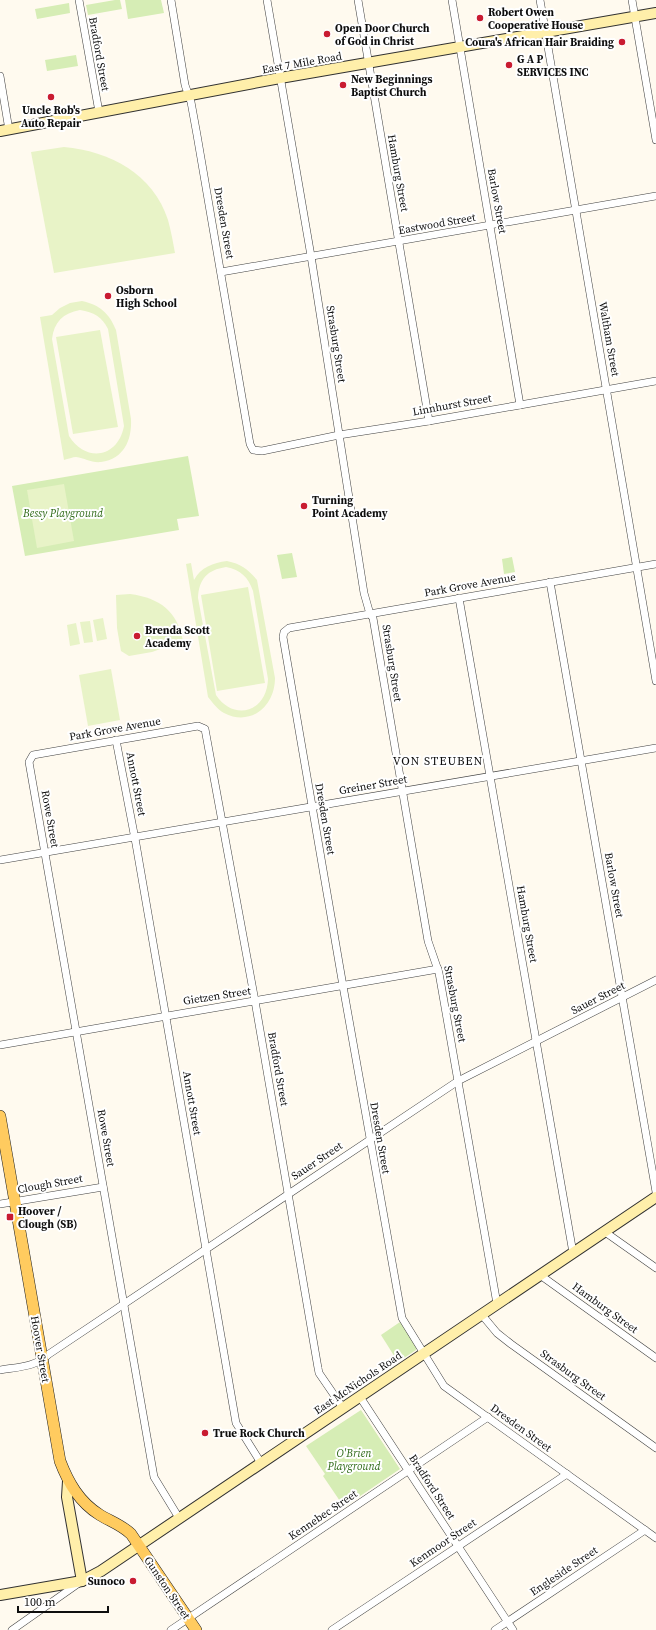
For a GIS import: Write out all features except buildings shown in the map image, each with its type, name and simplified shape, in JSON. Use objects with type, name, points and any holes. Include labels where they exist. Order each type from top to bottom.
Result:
[{"type":"main road","name":"Hoover Street","points":[[0,1116],[60,1461],[68,1481]]},
{"type":"main road","name":"Gunston Street","points":[[68,1481],[74,1491],[87,1505],[99,1514],[127,1530],[139,1545],[196,1630]]},
{"type":"street","name":"Bradford Street","points":[[79,0],[99,112]]},
{"type":"street","name":"Dresden Street","points":[[171,0],[185,85],[194,116],[250,444],[253,450]]},
{"type":"street","name":"Strasburg Street","points":[[267,0],[311,256],[364,593],[370,614],[373,618],[428,941],[438,969],[497,1304]]},
{"type":"street","name":"Hamburg Street","points":[[358,0],[429,421]]},
{"type":"street","name":"Barlow Street","points":[[452,0],[460,55],[520,405]]},
{"type":"street","name":"Waltham Street","points":[[540,0],[656,681]]},
{"type":"street","points":[[632,0],[656,140]]},
{"type":"street","name":"East 7 Mile Road","points":[[5,130],[280,78],[656,13]]},
{"type":"street","points":[[0,76],[5,130]]},
{"type":"street","name":"Eastwood Street","points":[[221,272],[656,196]]},
{"type":"street","name":"Linnhurst Street","points":[[253,450],[262,450],[339,435],[429,421],[656,381]]},
{"type":"street","name":"Park Grove Avenue","points":[[289,628],[656,564]]},
{"type":"street","name":"Barlow Street","points":[[550,582],[656,1192]]},
{"type":"street","name":"Hamburg Street","points":[[460,598],[573,1253]]},
{"type":"street","name":"Dresden Street","points":[[289,628],[284,632],[283,637],[311,807],[400,1313],[444,1386],[656,1538]]},
{"type":"street","name":"Park Grove Avenue","points":[[31,757],[36,754],[198,726],[203,728]]},
{"type":"street","name":"Bradford Street","points":[[203,728],[206,731],[255,1001],[319,1373],[343,1408]]},
{"type":"street","name":"Annott Street","points":[[116,740],[166,1016],[236,1423],[261,1463]]},
{"type":"street","name":"Greiner Street","points":[[0,860],[402,790],[656,748]]},
{"type":"street","name":"Rowe Street","points":[[31,757],[29,762],[44,853],[154,1478],[179,1518]]},
{"type":"street","name":"Gietzen Street","points":[[0,1045],[438,969]]},
{"type":"street","name":"Sauer Street","points":[[0,1370],[35,1364],[42,1361],[49,1354],[288,1193],[458,1081],[656,980]]},
{"type":"street","name":"Clough Street","points":[[0,1204],[103,1187]]},
{"type":"street","name":"East McNichols Road","points":[[0,1595],[82,1581],[101,1571],[656,1198]]},
{"type":"street","points":[[605,1232],[656,1268]]},
{"type":"street","name":"Hamburg Street","points":[[540,1275],[656,1358]]},
{"type":"street","name":"Strasburg Street","points":[[482,1315],[498,1333],[511,1344],[656,1448]]},
{"type":"street","name":"Bradford Street","points":[[360,1397],[513,1630]]},
{"type":"street","name":"Kennebec Street","points":[[172,1630],[488,1417]]},
{"type":"street","name":"Kenmoor Street","points":[[332,1630],[567,1474]]},
{"type":"street","name":"Hoover Street","points":[[68,1481],[67,1497],[82,1581]]},
{"type":"street","name":"Engleside Street","points":[[496,1630],[645,1530]]},
{"type":"street","points":[[12,1630],[82,1581]]},
{"type":"green space","points":[[120,0],[122,9],[88,15],[86,5]]},
{"type":"green space","points":[[125,0],[161,0],[164,13],[128,19]]},
{"type":"green space","points":[[69,3],[70,13],[37,19],[35,9]]},
{"type":"green space","points":[[76,55],[78,66],[47,71],[45,60]]},
{"type":"green space","points":[[64,147],[81,149],[113,160],[128,168],[141,178],[152,190],[161,204],[168,220],[175,253],[54,273],[31,152]]},
{"type":"green space","points":[[82,301],[99,307],[107,314],[116,330],[131,419],[131,427],[128,441],[121,453],[116,457],[101,462],[94,462],[76,457],[64,460],[40,317],[52,315],[60,308],[70,303]],"holes":[[[74,311],[85,311],[100,318],[108,329],[124,426],[121,437],[115,445],[101,453],[92,453],[84,450],[76,445],[69,436],[52,339],[53,333],[60,319]]]},
{"type":"green space","points":[[100,330],[118,427],[73,434],[56,337]]},
{"type":"green space","name":"Bessy Playground","points":[[188,456],[199,516],[177,519],[179,530],[25,556],[12,486]]},
{"type":"green space","points":[[64,484],[74,541],[37,548],[27,490]]},
{"type":"green space","points":[[292,553],[297,577],[282,579],[277,555]]},
{"type":"green space","points":[[512,557],[515,572],[504,574],[502,559]]},
{"type":"green space","points":[[227,561],[240,565],[257,580],[275,678],[271,697],[266,705],[260,711],[243,717],[234,717],[224,713],[217,708],[208,697],[186,564],[191,563],[194,580],[200,572],[208,566]],"holes":[[[226,567],[240,572],[249,582],[253,591],[268,679],[266,690],[262,699],[256,706],[248,710],[240,711],[232,709],[223,703],[216,695],[198,598],[200,586],[205,576],[214,570]]]},
{"type":"green space","points":[[248,587],[265,683],[217,691],[201,595]]},
{"type":"green space","points":[[130,594],[150,599],[166,608],[172,614],[183,641],[152,652],[129,656],[121,651],[117,628],[116,595]]},
{"type":"green space","points":[[103,618],[107,639],[97,641],[93,620]]},
{"type":"green space","points":[[90,621],[93,642],[84,643],[80,622]]},
{"type":"green space","points":[[76,623],[80,644],[70,646],[67,625]]},
{"type":"green space","points":[[111,669],[120,720],[88,726],[79,675]]},
{"type":"green space","points":[[400,1322],[417,1347],[416,1350],[398,1362],[381,1335]]},
{"type":"green space","name":"O'Brien Playground","points":[[361,1410],[400,1469],[344,1507],[323,1476],[325,1474],[306,1446]]},
{"type":"place","name":"Robert Owen Cooperative House","points":[[480,18]]},
{"type":"place","name":"Open Door Church of God in Christ","points":[[327,34]]},
{"type":"place","name":"Coura's African Hair Braiding","points":[[622,42]]},
{"type":"place","name":"G A P SERVICES INC","points":[[509,65]]},
{"type":"place","name":"New Beginnings Baptist Church","points":[[343,85]]},
{"type":"place","name":"Uncle Rob's Auto Repair","points":[[51,97]]},
{"type":"place","name":"Osborn High School","points":[[108,296]]},
{"type":"place","name":"Turning Point Academy","points":[[304,506]]},
{"type":"place","name":"Brenda Scott Academy","points":[[137,636]]},
{"type":"place","name":"Hoover / Clough (SB)","points":[[10,1217]]},
{"type":"place","name":"True Rock Church","points":[[205,1433]]},
{"type":"place","name":"Sunoco","points":[[133,1581]]},
{"type":"district","name":"VON STEUBEN","points":[[438,761]]}]
